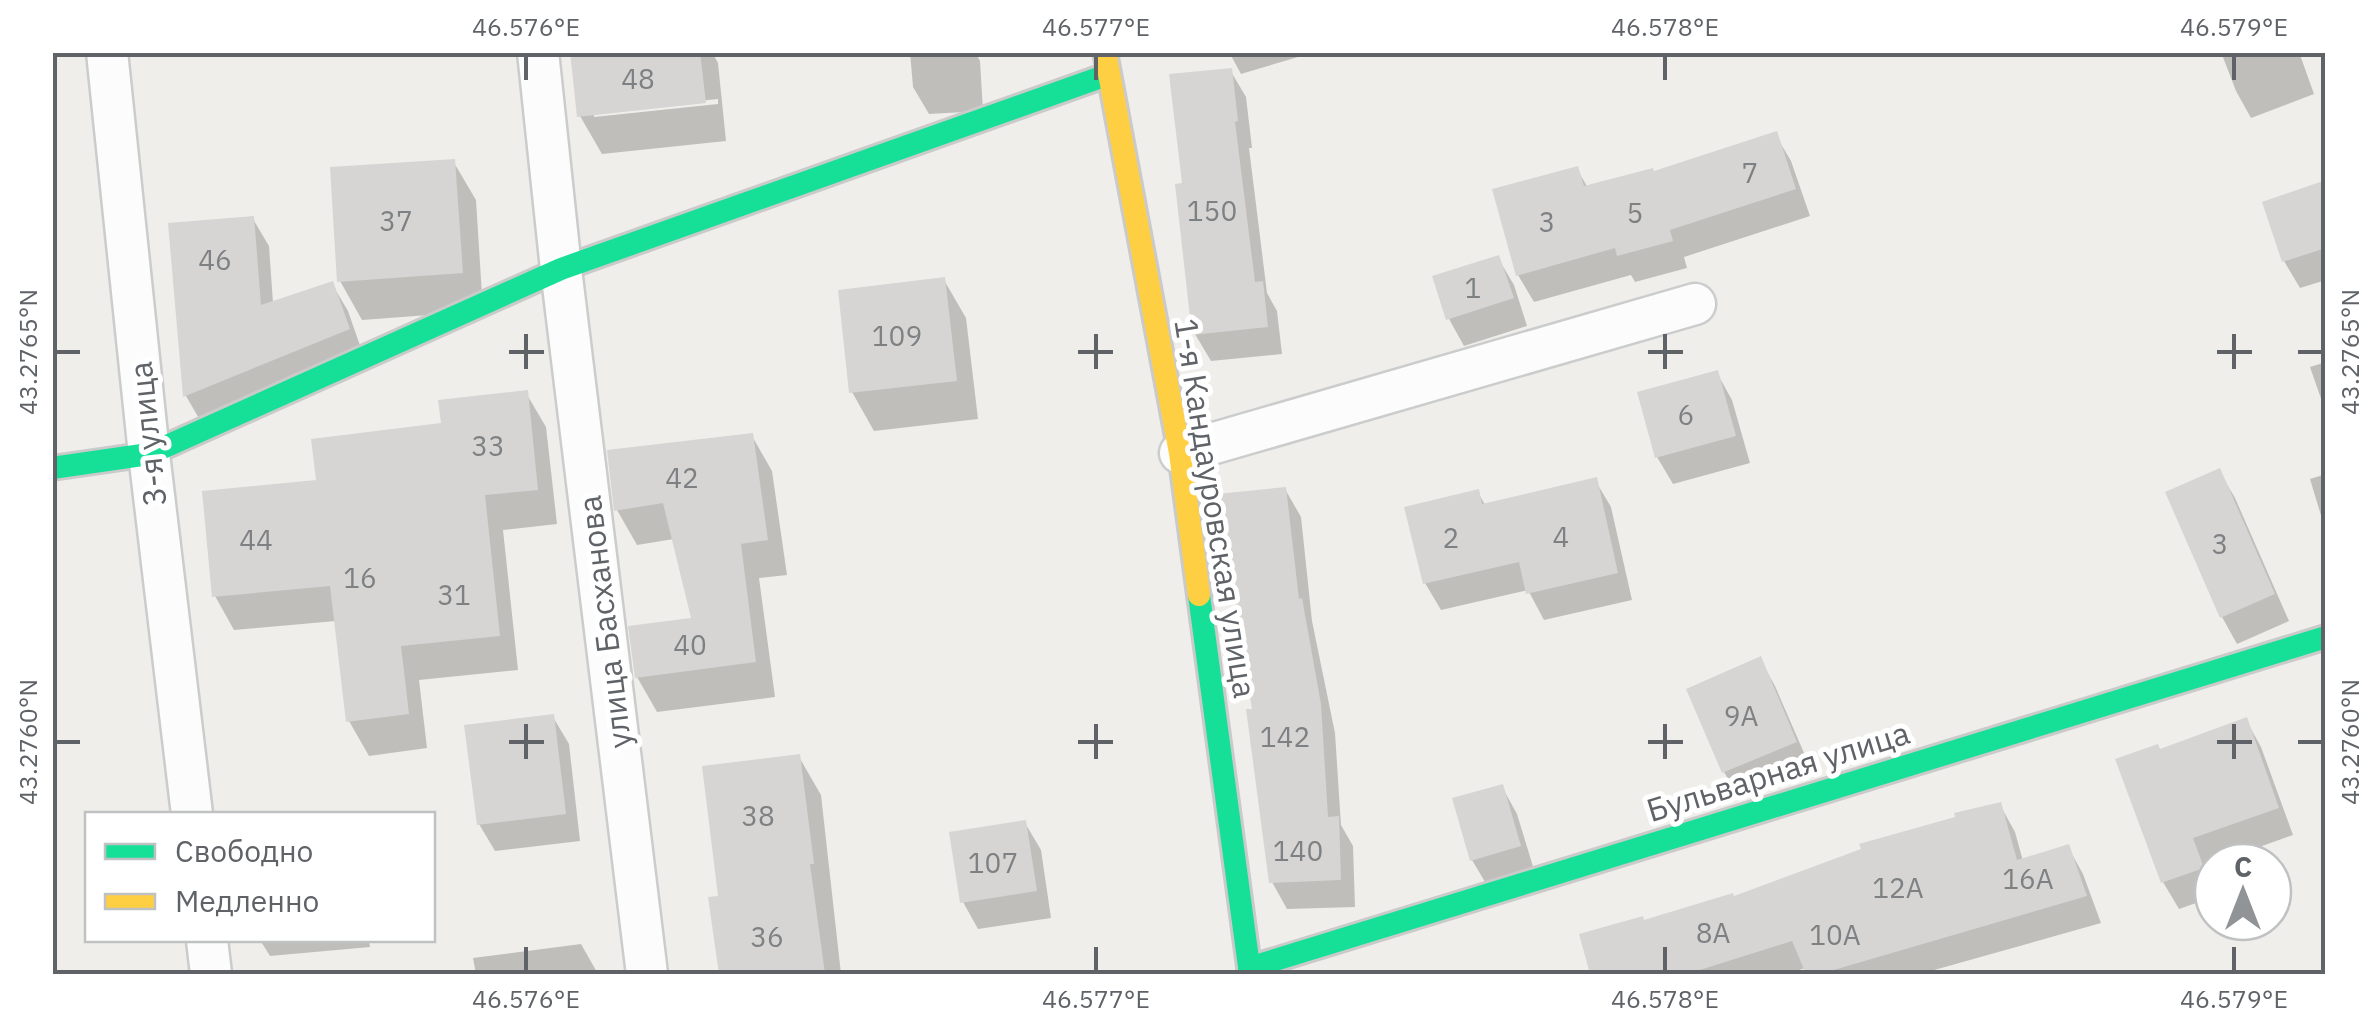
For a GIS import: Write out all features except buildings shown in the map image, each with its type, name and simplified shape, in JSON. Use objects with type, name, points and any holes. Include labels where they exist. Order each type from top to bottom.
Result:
[{"type":"street","name":"3-я улица","points":[[106,52],[192,812]]},
{"type":"street","name":"улица Басханова","points":[[538,52],[560,269],[646,974]]},
{"type":"street","points":[[52,468],[149,454],[560,269],[1106,64]]},
{"type":"street","name":"1-я Кандауровская улица","points":[[1106,64],[1180,453],[1250,971]]},
{"type":"street","points":[[1180,453],[1695,304]]},
{"type":"street","name":"Бульварная улица","points":[[1250,971],[2326,637]]},
{"type":"street","points":[[207,942],[211,974]]},
{"type":"traffic: fast","points":[[52,468],[149,454],[561,269],[1107,75]]},
{"type":"traffic: fast","points":[[1199,595],[1250,974]]},
{"type":"traffic: fast","points":[[1249,968],[2326,637]]},
{"type":"traffic: slow","points":[[1105,52],[1180,453],[1199,595]]}]
